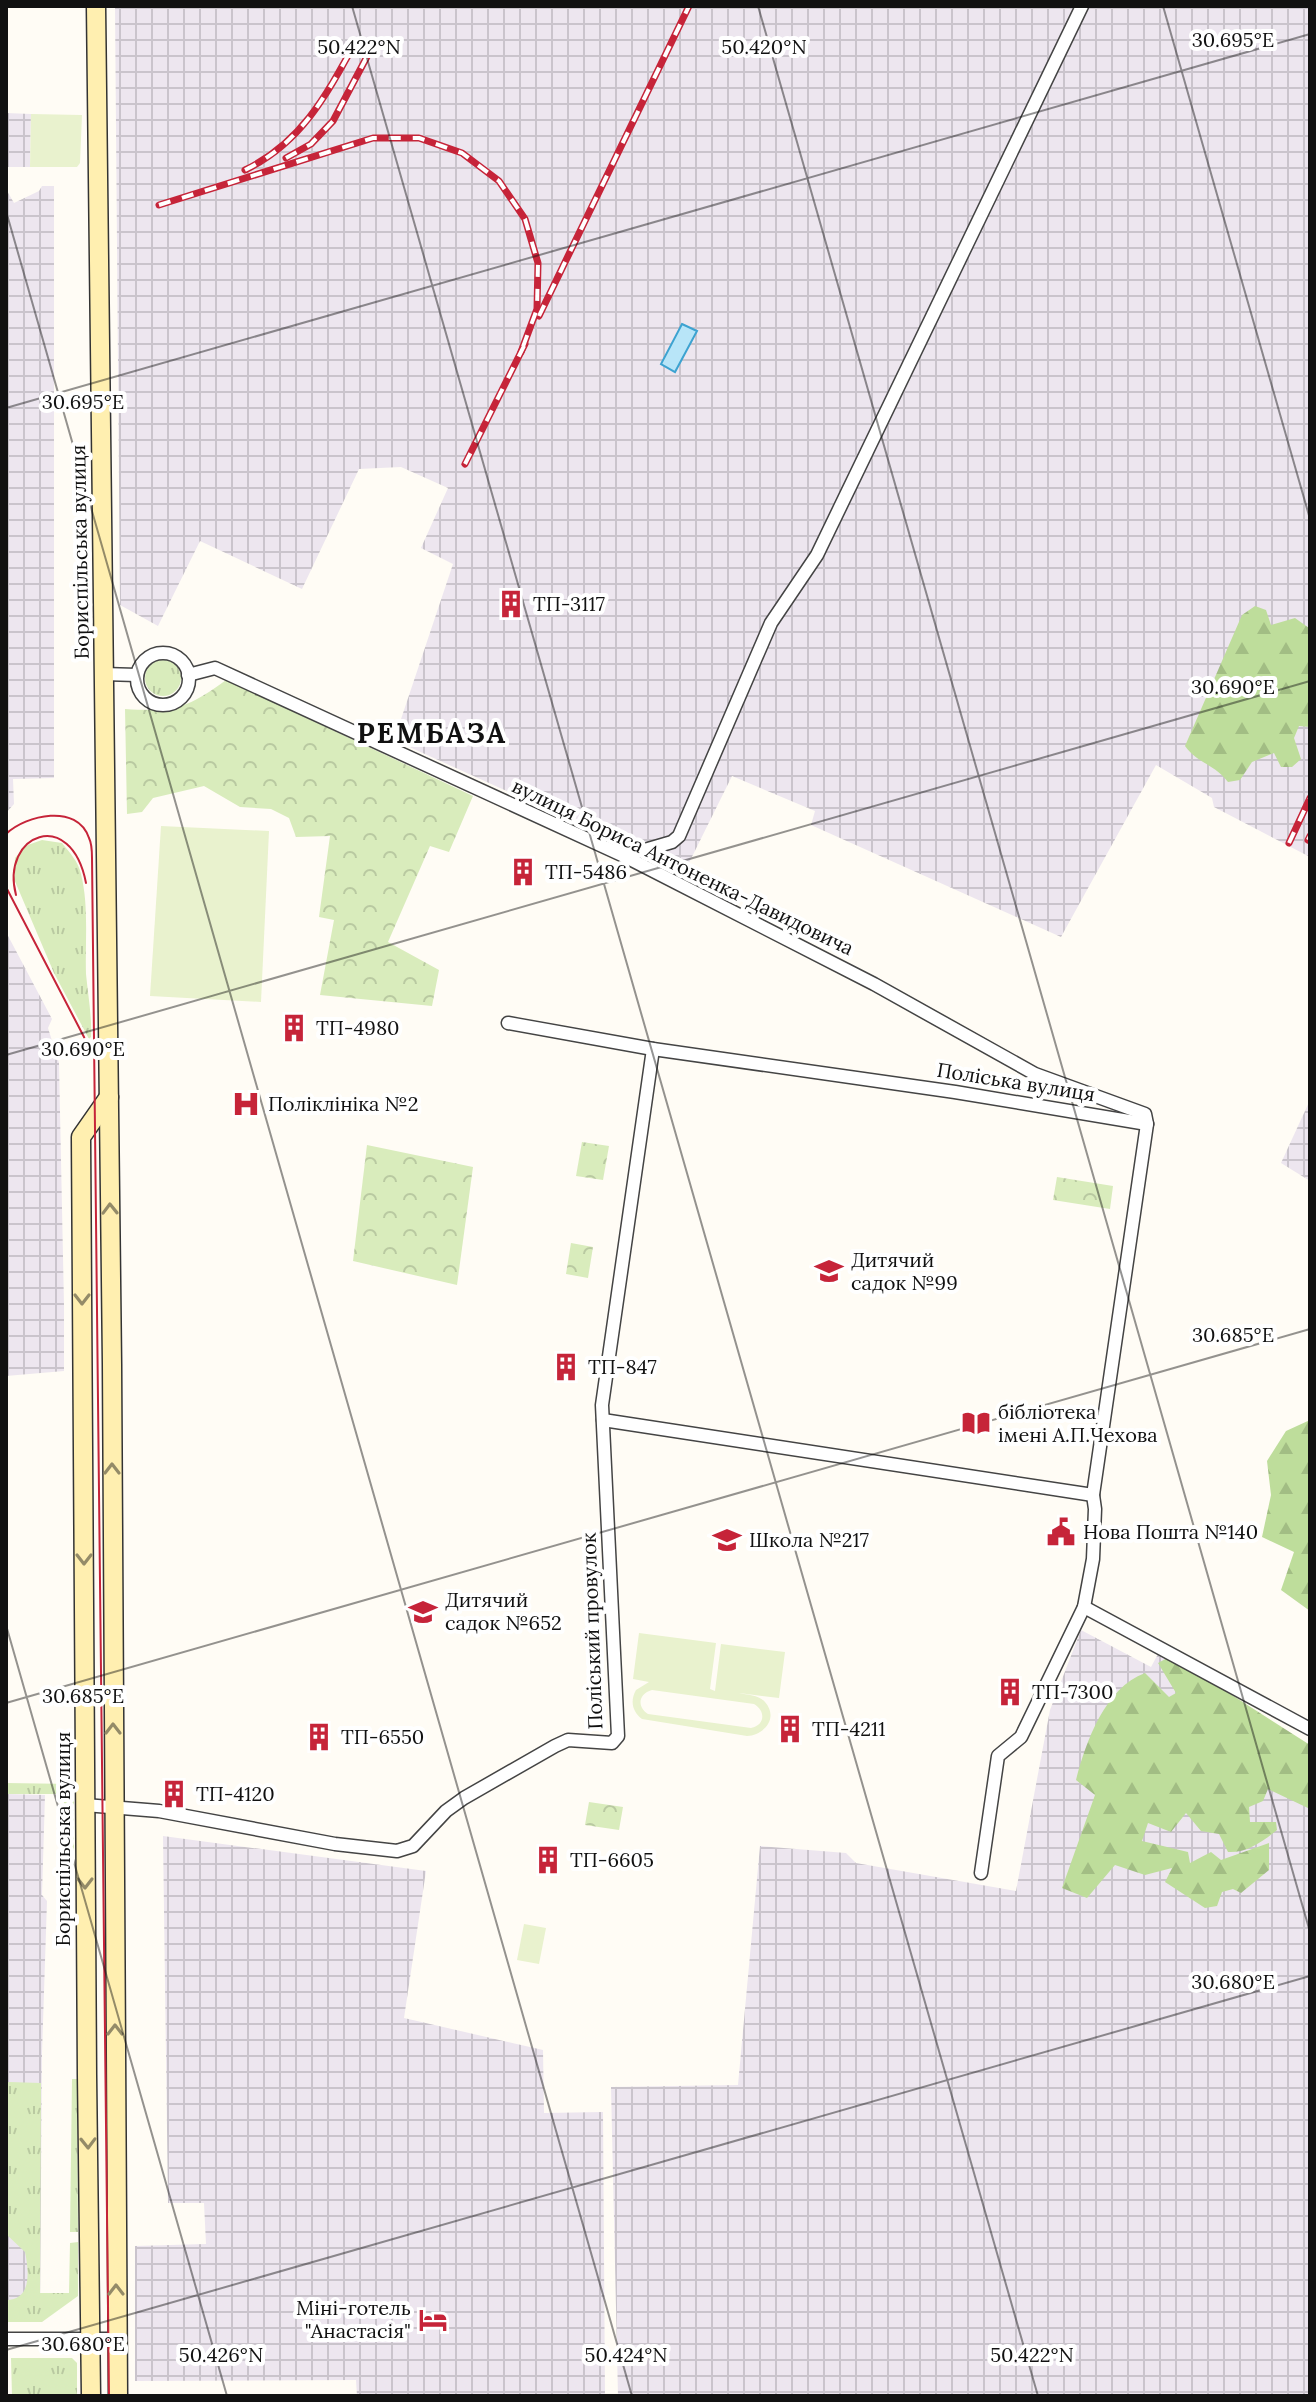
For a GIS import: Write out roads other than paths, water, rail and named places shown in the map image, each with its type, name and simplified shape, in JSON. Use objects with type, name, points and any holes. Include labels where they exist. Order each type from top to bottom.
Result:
[{"type":"main road","name":"Бориспільська вулиця","points":[[96,6],[112,1364],[118,2396]]},
{"type":"main road","name":"Бориспільська вулиця","points":[[91,2396],[81,1137],[109,1097]]},
{"type":"street","points":[[624,856],[672,842],[679,836],[771,623],[817,555],[1082,6]]},
{"type":"street","points":[[166,653],[183,663],[188,675],[187,688],[173,702],[153,703],[142,694],[137,675],[147,658],[166,653]]},
{"type":"street","name":"вулиця Бориса Антоненка-Давидовича","points":[[188,675],[215,668],[624,856],[874,984],[1035,1074],[1145,1114],[1147,1124]]},
{"type":"street","points":[[103,674],[137,675]]},
{"type":"street","name":"Поліська вулиця","points":[[508,1023],[653,1049],[955,1092],[1147,1124]]},
{"type":"street","name":"Поліський провулок","points":[[85,1805],[184,1815],[335,1844],[397,1851],[413,1846],[446,1811],[464,1798],[555,1746],[568,1740],[612,1743],[618,1736],[602,1405],[653,1049]]},
{"type":"street","points":[[981,1873],[998,1756],[1021,1737],[1084,1607],[1093,1559],[1093,1495],[1147,1124]]},
{"type":"street","points":[[603,1420],[1093,1495]]},
{"type":"street","points":[[1084,1607],[1310,1729]]},
{"type":"street","points":[[6,2339],[117,2339]]},
{"type":"water","points":[[682,324],[697,331],[675,372],[661,364]]},
{"type":"tram line","points":[[6,834],[38,818],[63,816],[83,827],[92,851],[109,2396]]},
{"type":"tram line","points":[[16,895],[14,874],[18,857],[27,844],[39,837],[53,837],[66,844],[78,859],[86,883]]},
{"type":"tram line","points":[[6,887],[89,1052]]},
{"type":"railway","points":[[539,316],[689,6]]},
{"type":"railway","points":[[245,170],[265,159],[297,132],[322,99],[355,43]]},
{"type":"railway","points":[[286,158],[311,144],[333,121],[370,51]]},
{"type":"railway","points":[[159,205],[373,138],[419,138],[462,153],[499,181],[525,219],[538,263],[537,309],[521,352]]},
{"type":"railway","points":[[465,464],[525,344]]},
{"type":"railway","points":[[1289,843],[1310,798]]},
{"type":"railway","points":[[1308,840],[1310,836]]},
{"type":"place","name":"ТП-3117","points":[[511,604]]},
{"type":"place","name":"ТП-5486","points":[[523,872]]},
{"type":"place","name":"ТП-4980","points":[[294,1028]]},
{"type":"place","name":"Поліклініка №2","points":[[246,1104]]},
{"type":"place","name":"Дитячий садок №99","points":[[829,1271]]},
{"type":"place","name":"ТП-847","points":[[566,1367]]},
{"type":"place","name":"бібліотека імені А.П.Чехова","points":[[976,1423]]},
{"type":"place","name":"Нова Пошта №140","points":[[1061,1532]]},
{"type":"place","name":"Школа №217","points":[[727,1540]]},
{"type":"place","name":"Дитячий садок №652","points":[[423,1612]]},
{"type":"place","name":"ТП-7300","points":[[1010,1692]]},
{"type":"place","name":"ТП-4211","points":[[790,1729]]},
{"type":"place","name":"ТП-6550","points":[[319,1737]]},
{"type":"place","name":"ТП-4120","points":[[174,1794]]},
{"type":"place","name":"ТП-6605","points":[[548,1860]]},
{"type":"place","name":"Міні-готель \"Анастасія\"","points":[[433,2320]]},
{"type":"district","name":"РЕМБАЗА","points":[[432,733]]}]
